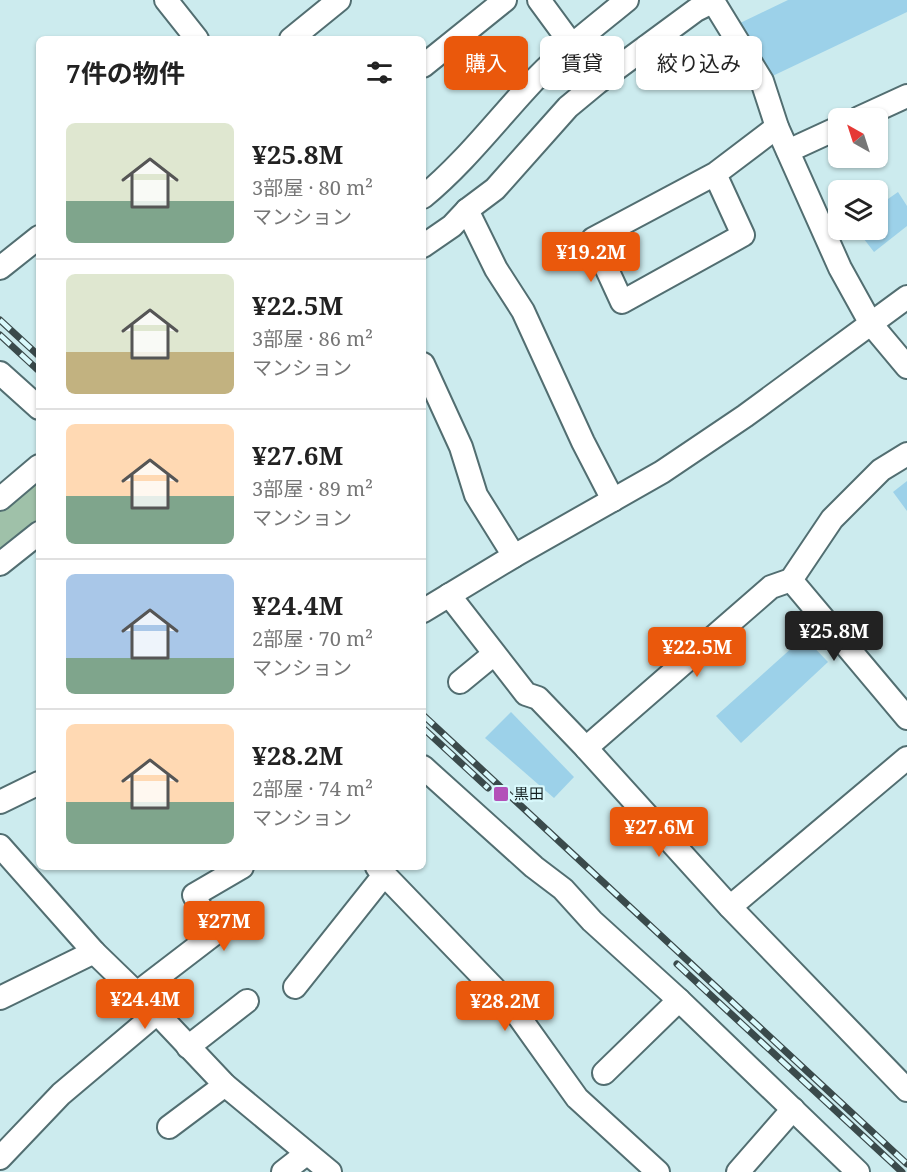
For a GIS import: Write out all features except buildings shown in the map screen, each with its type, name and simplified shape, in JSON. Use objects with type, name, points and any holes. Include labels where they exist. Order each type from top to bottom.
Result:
[{"type":"street","points":[[166,0],[195,36]]},
{"type":"street","points":[[295,36],[339,0]]},
{"type":"street","points":[[426,64],[505,0]]},
{"type":"street","points":[[539,0],[565,36]]},
{"type":"street","points":[[583,36],[627,0]]},
{"type":"street","points":[[426,244],[452,226],[467,210],[495,189],[568,107],[696,10],[708,4],[716,6],[762,81],[777,127],[840,268],[872,324],[907,367]]},
{"type":"street","points":[[426,194],[443,180],[540,76]]},
{"type":"street","points":[[881,108],[907,96]]},
{"type":"street","points":[[715,174],[743,235],[622,302],[593,239],[715,174],[777,127]]},
{"type":"street","points":[[788,151],[828,133]]},
{"type":"street","points":[[467,210],[496,269],[523,311],[583,442],[613,500]]},
{"type":"street","points":[[0,268],[36,239]]},
{"type":"street","points":[[426,609],[662,472],[736,422],[907,297]]},
{"type":"street","points":[[426,371],[461,447],[476,495],[514,556]]},
{"type":"street","points":[[0,373],[36,405]]},
{"type":"street","points":[[586,748],[771,587],[791,580],[832,519],[882,470],[907,454]]},
{"type":"street","points":[[0,499],[36,469]]},
{"type":"street","points":[[0,564],[36,535]]},
{"type":"street","points":[[791,580],[907,718]]},
{"type":"street","points":[[449,595],[526,694],[538,698],[730,907],[907,1090]]},
{"type":"street","points":[[460,682],[494,654]]},
{"type":"street","points":[[730,907],[907,758]]},
{"type":"street","points":[[426,770],[534,867],[563,889],[592,921],[679,1000],[858,1172]]},
{"type":"street","points":[[0,802],[36,784]]},
{"type":"street","points":[[0,846],[94,952],[157,1013],[225,1085],[330,1172]]},
{"type":"street","points":[[137,993],[214,934],[194,895],[234,870]]},
{"type":"street","points":[[295,987],[380,871],[512,1007],[577,1098],[658,1172]]},
{"type":"street","points":[[0,998],[94,952]]},
{"type":"street","points":[[604,1073],[679,1000]]},
{"type":"street","points":[[188,1047],[247,1002]]},
{"type":"street","points":[[0,1158],[61,1094],[157,1013]]},
{"type":"street","points":[[169,1127],[225,1085]]},
{"type":"street","points":[[738,1172],[793,1109]]},
{"type":"street","points":[[283,1172],[306,1154]]},
{"type":"green space","points":[[36,468],[36,534],[0,564],[0,498]]},
{"type":"railway","points":[[0,320],[36,353]]},
{"type":"railway","points":[[0,335],[36,368]]},
{"type":"railway","points":[[426,718],[907,1164]]},
{"type":"railway","points":[[426,731],[488,788]]},
{"type":"railway","points":[[677,964],[902,1172]]},
{"type":"place","name":"黒田","points":[[501,794]]}]
